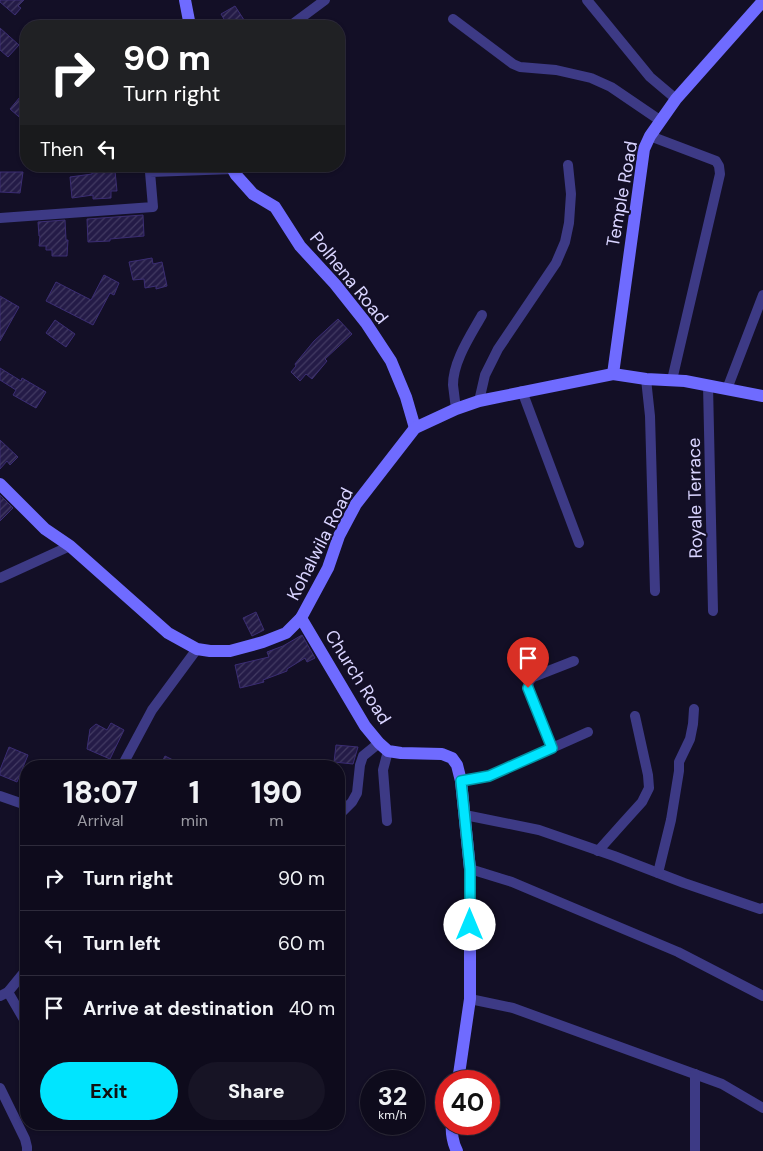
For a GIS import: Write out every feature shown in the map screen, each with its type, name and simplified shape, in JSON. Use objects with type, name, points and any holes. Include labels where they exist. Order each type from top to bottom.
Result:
[{"type":"street","points":[[185,0],[189,20]]},
{"type":"street","points":[[298,20],[326,0]]},
{"type":"street","points":[[587,0],[650,77],[676,99]]},
{"type":"street","name":"Temple Road","points":[[613,374],[644,150],[650,136],[676,99],[763,1]]},
{"type":"street","points":[[453,19],[513,64],[520,67],[556,70],[591,78],[611,87],[661,121]]},
{"type":"street","points":[[650,136],[716,161],[720,174],[672,380]]},
{"type":"street","points":[[479,401],[485,375],[498,349],[556,263],[565,242],[569,223],[571,194],[568,165]]},
{"type":"street","points":[[0,218],[153,207],[150,172]]},
{"type":"street","name":"Polhena Road","points":[[234,172],[253,194],[274,207],[300,246],[335,284],[366,323],[391,361],[406,397],[415,428]]},
{"type":"street","points":[[727,389],[763,295]]},
{"type":"street","points":[[456,409],[453,384],[455,371],[459,359],[482,315]]},
{"type":"street","name":"Kohalwila Road","points":[[0,484],[45,529],[70,546],[168,632],[197,649],[230,651],[263,642],[286,633],[301,618],[328,568],[340,536],[356,504],[415,428],[456,409],[479,401],[613,374],[646,379],[685,381],[763,396]]},
{"type":"street","points":[[646,379],[650,416],[656,591]]},
{"type":"street","name":"Royale Terrace","points":[[708,385],[714,611]]},
{"type":"street","points":[[522,392],[578,543]]},
{"type":"street","points":[[0,578],[70,546]]},
{"type":"street","name":"Church Road","points":[[301,618],[366,726],[384,747],[401,753],[442,754],[452,758],[457,765],[461,781],[470,869],[470,999],[460,1070]]},
{"type":"street","points":[[125,760],[152,710],[197,649]]},
{"type":"street","points":[[552,748],[530,694],[528,688],[529,681],[574,661]]},
{"type":"street","points":[[658,873],[671,820],[682,753],[690,739],[694,709]]},
{"type":"street","points":[[598,851],[642,802],[649,788],[635,716]]},
{"type":"street","points":[[461,781],[489,776],[588,732]]},
{"type":"street","points":[[345,809],[357,793],[360,765],[364,756],[384,747],[383,770],[386,821]]},
{"type":"street","points":[[0,796],[20,803]]},
{"type":"street","points":[[465,815],[539,830],[760,909],[763,908]]},
{"type":"street","points":[[470,869],[512,882],[678,952],[763,996]]},
{"type":"street","points":[[20,977],[4,994],[20,1015]]},
{"type":"street","points":[[470,999],[513,1008],[722,1084],[763,1108]]},
{"type":"street","points":[[695,1074],[696,1151]]},
{"type":"street","points":[[0,1088],[20,1129]]},
{"type":"street","points":[[21,1130],[25,1139],[27,1151]]},
{"type":"street","points":[[453,1135],[457,1151]]},
{"type":"building","points":[[0,0],[24,0],[18,6],[21,8],[15,15]]},
{"type":"building","points":[[235,6],[244,20],[224,20],[221,14]]},
{"type":"building","points":[[0,28],[19,45],[8,57],[0,50]]},
{"type":"building","points":[[20,97],[20,118],[10,109]]},
{"type":"building","points":[[0,172],[23,172],[20,193],[0,192]]},
{"type":"building","points":[[115,172],[117,191],[111,191],[111,198],[93,199],[93,195],[72,198],[70,177],[92,173]]},
{"type":"building","points":[[143,215],[144,236],[88,242],[87,219]]},
{"type":"building","points":[[65,220],[66,240],[68,240],[67,256],[52,256],[52,250],[46,250],[46,246],[39,246],[38,222]]},
{"type":"building","points":[[152,258],[153,264],[162,262],[167,286],[156,289],[156,286],[145,288],[144,279],[133,280],[129,262]]},
{"type":"building","points":[[104,275],[119,283],[114,295],[110,293],[93,325],[46,301],[56,282],[91,300]]},
{"type":"building","points":[[0,296],[19,307],[0,341]]},
{"type":"building","points":[[338,319],[352,334],[325,359],[327,361],[312,379],[306,374],[300,381],[291,372],[296,366],[295,364],[314,341]]},
{"type":"building","points":[[55,320],[75,334],[66,347],[46,333]]},
{"type":"building","points":[[0,368],[21,381],[22,378],[46,392],[36,408],[13,395],[16,390],[0,380]]},
{"type":"building","points":[[0,440],[18,457],[10,465],[7,461],[0,469]]},
{"type":"building","points":[[0,495],[13,508],[0,521]]},
{"type":"building","points":[[256,612],[264,630],[252,636],[243,618]]},
{"type":"building","points":[[302,635],[315,658],[307,662],[305,658],[287,669],[287,671],[263,680],[264,682],[240,688],[235,665],[269,657],[267,652],[283,646]]},
{"type":"building","points":[[111,723],[124,730],[110,759],[87,749],[90,729],[96,724],[107,730]]},
{"type":"building","points":[[336,745],[358,747],[353,764],[345,763],[345,760],[334,760]]},
{"type":"building","points":[[9,747],[28,755],[26,760],[20,760],[20,775],[17,782],[0,775],[0,770]]},
{"type":"building","points":[[165,756],[173,760],[163,760]]},
{"type":"route","points":[[470,925],[470,869],[461,781],[489,776],[552,748],[528,688]]}]
